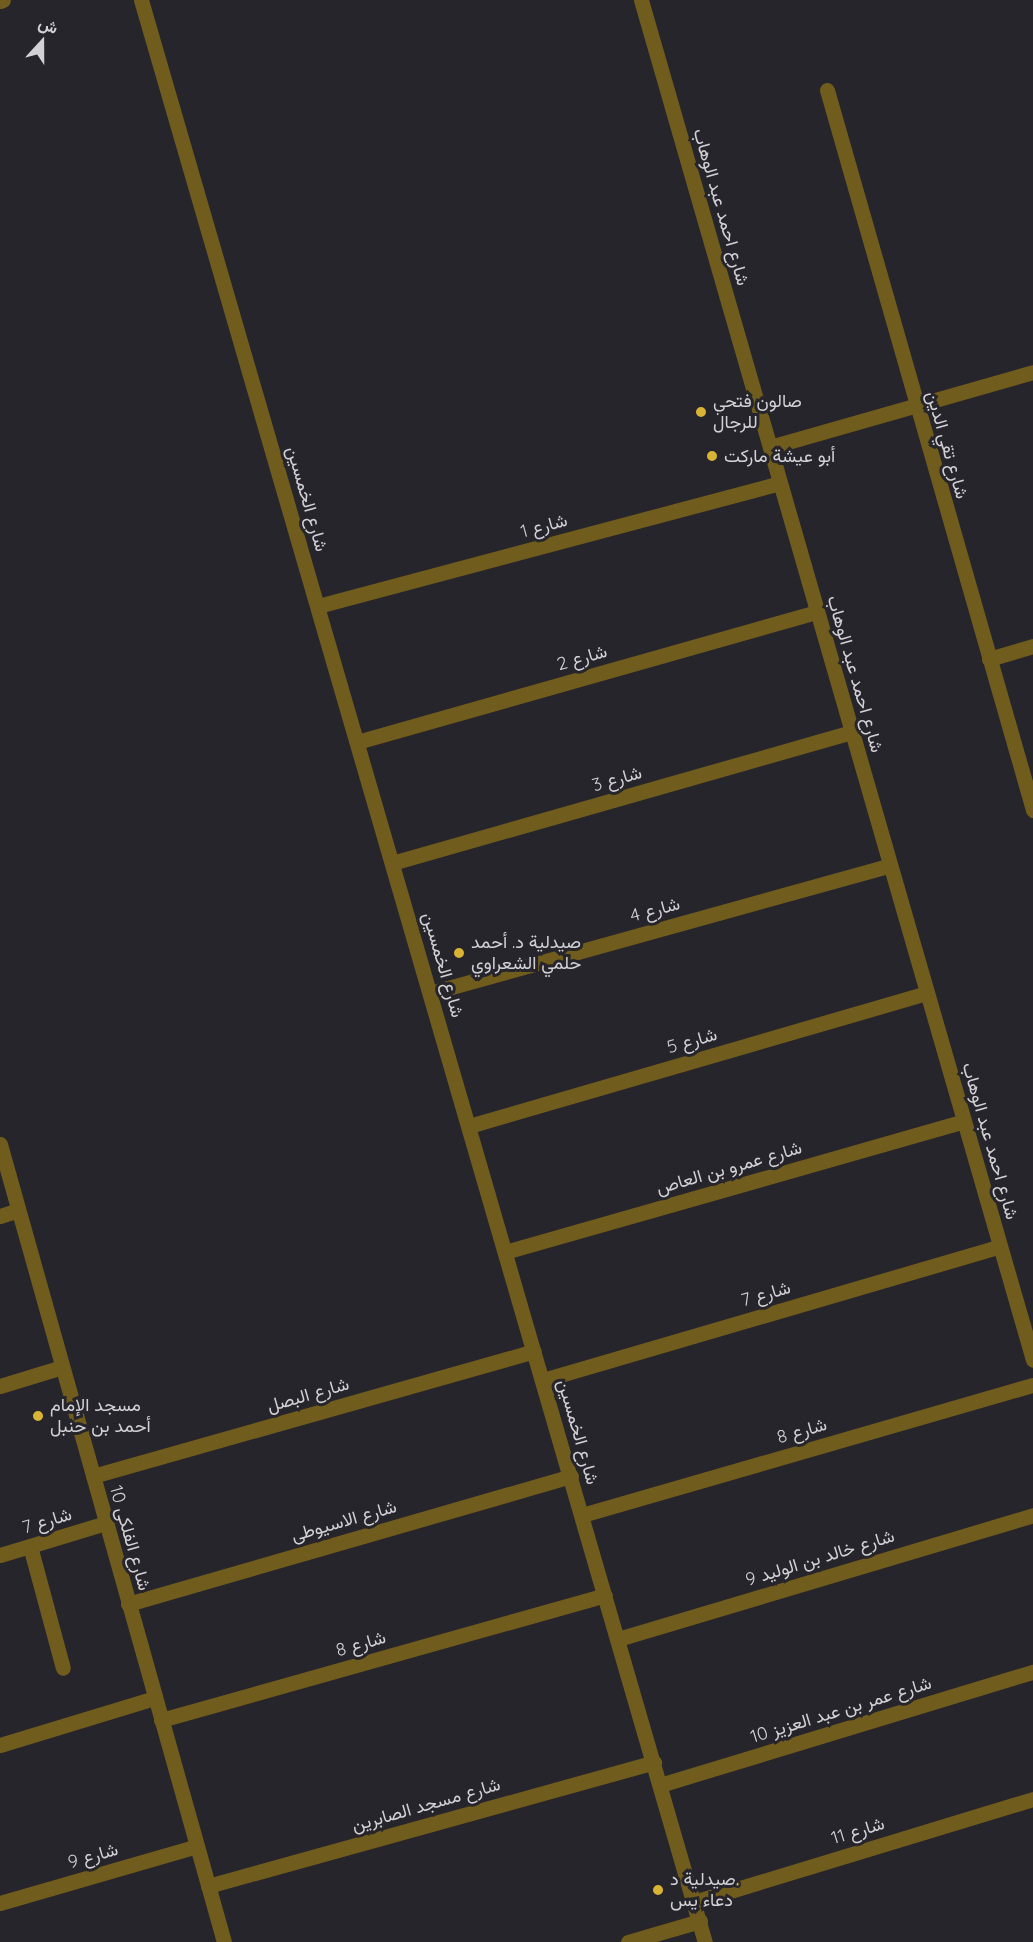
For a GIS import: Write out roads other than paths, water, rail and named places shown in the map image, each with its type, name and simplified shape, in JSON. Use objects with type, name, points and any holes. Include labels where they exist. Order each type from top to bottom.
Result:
[{"type":"street","name":"شارع الخمسين","points":[[141,0],[705,1942]]},
{"type":"street","name":"شارع احمد عبد الوهاب","points":[[641,0],[1033,1360]]},
{"type":"street","name":"شارع تقي الدين","points":[[827,90],[915,406],[1033,810]]},
{"type":"street","points":[[770,447],[1033,372]]},
{"type":"street","name":"شارع 1","points":[[318,606],[780,483]]},
{"type":"street","name":"شارع 2","points":[[357,742],[817,612]]},
{"type":"street","points":[[989,659],[1033,646]]},
{"type":"street","name":"شارع 3","points":[[392,863],[852,732]]},
{"type":"street","name":"شارع 4","points":[[430,993],[890,865]]},
{"type":"street","name":"شارع 5","points":[[469,1126],[927,993]]},
{"type":"street","name":"شارع عمرو بن العاص","points":[[505,1251],[964,1121]]},
{"type":"street","name":"شارع الفلكى 10","points":[[0,1144],[224,1942]]},
{"type":"street","points":[[0,1216],[18,1210]]},
{"type":"street","name":"شارع 7","points":[[543,1380],[1000,1246]]},
{"type":"street","name":"شارع البصل","points":[[93,1476],[534,1351]]},
{"type":"street","points":[[0,1386],[62,1367]]},
{"type":"street","name":"شارع 8","points":[[582,1515],[1033,1385]]},
{"type":"street","name":"شارع الاسيوطى","points":[[128,1604],[571,1476]]},
{"type":"street","name":"شارع خالد بن الوليد 9","points":[[618,1639],[1033,1515]]},
{"type":"street","name":"شارع 7","points":[[0,1555],[106,1523]]},
{"type":"street","points":[[30,1546],[63,1668]]},
{"type":"street","name":"شارع 8","points":[[162,1720],[605,1595]]},
{"type":"street","name":"شارع عمر بن عبد العزيز 10","points":[[660,1785],[1033,1672]]},
{"type":"street","points":[[0,1745],[155,1698]]},
{"type":"street","name":"شارع مسجد الصابرين","points":[[208,1886],[654,1762]]},
{"type":"street","name":"شارع 11","points":[[694,1902],[1033,1799]]},
{"type":"street","name":"شارع 9","points":[[0,1904],[197,1846]]},
{"type":"street","points":[[628,1942],[700,1921]]},
{"type":"place","name":"صالون فتحي للرجال","points":[[701,412]]},
{"type":"place","name":"أبو عيشة ماركت","points":[[712,456]]},
{"type":"place","name":"صيدلية د. أحمد حلمي الشعراوي","points":[[459,953]]},
{"type":"place","name":"مسجد الإمام أحمد بن حنبل","points":[[38,1416]]},
{"type":"place","name":"صيدلية د. دعاء يس","points":[[658,1890]]}]
